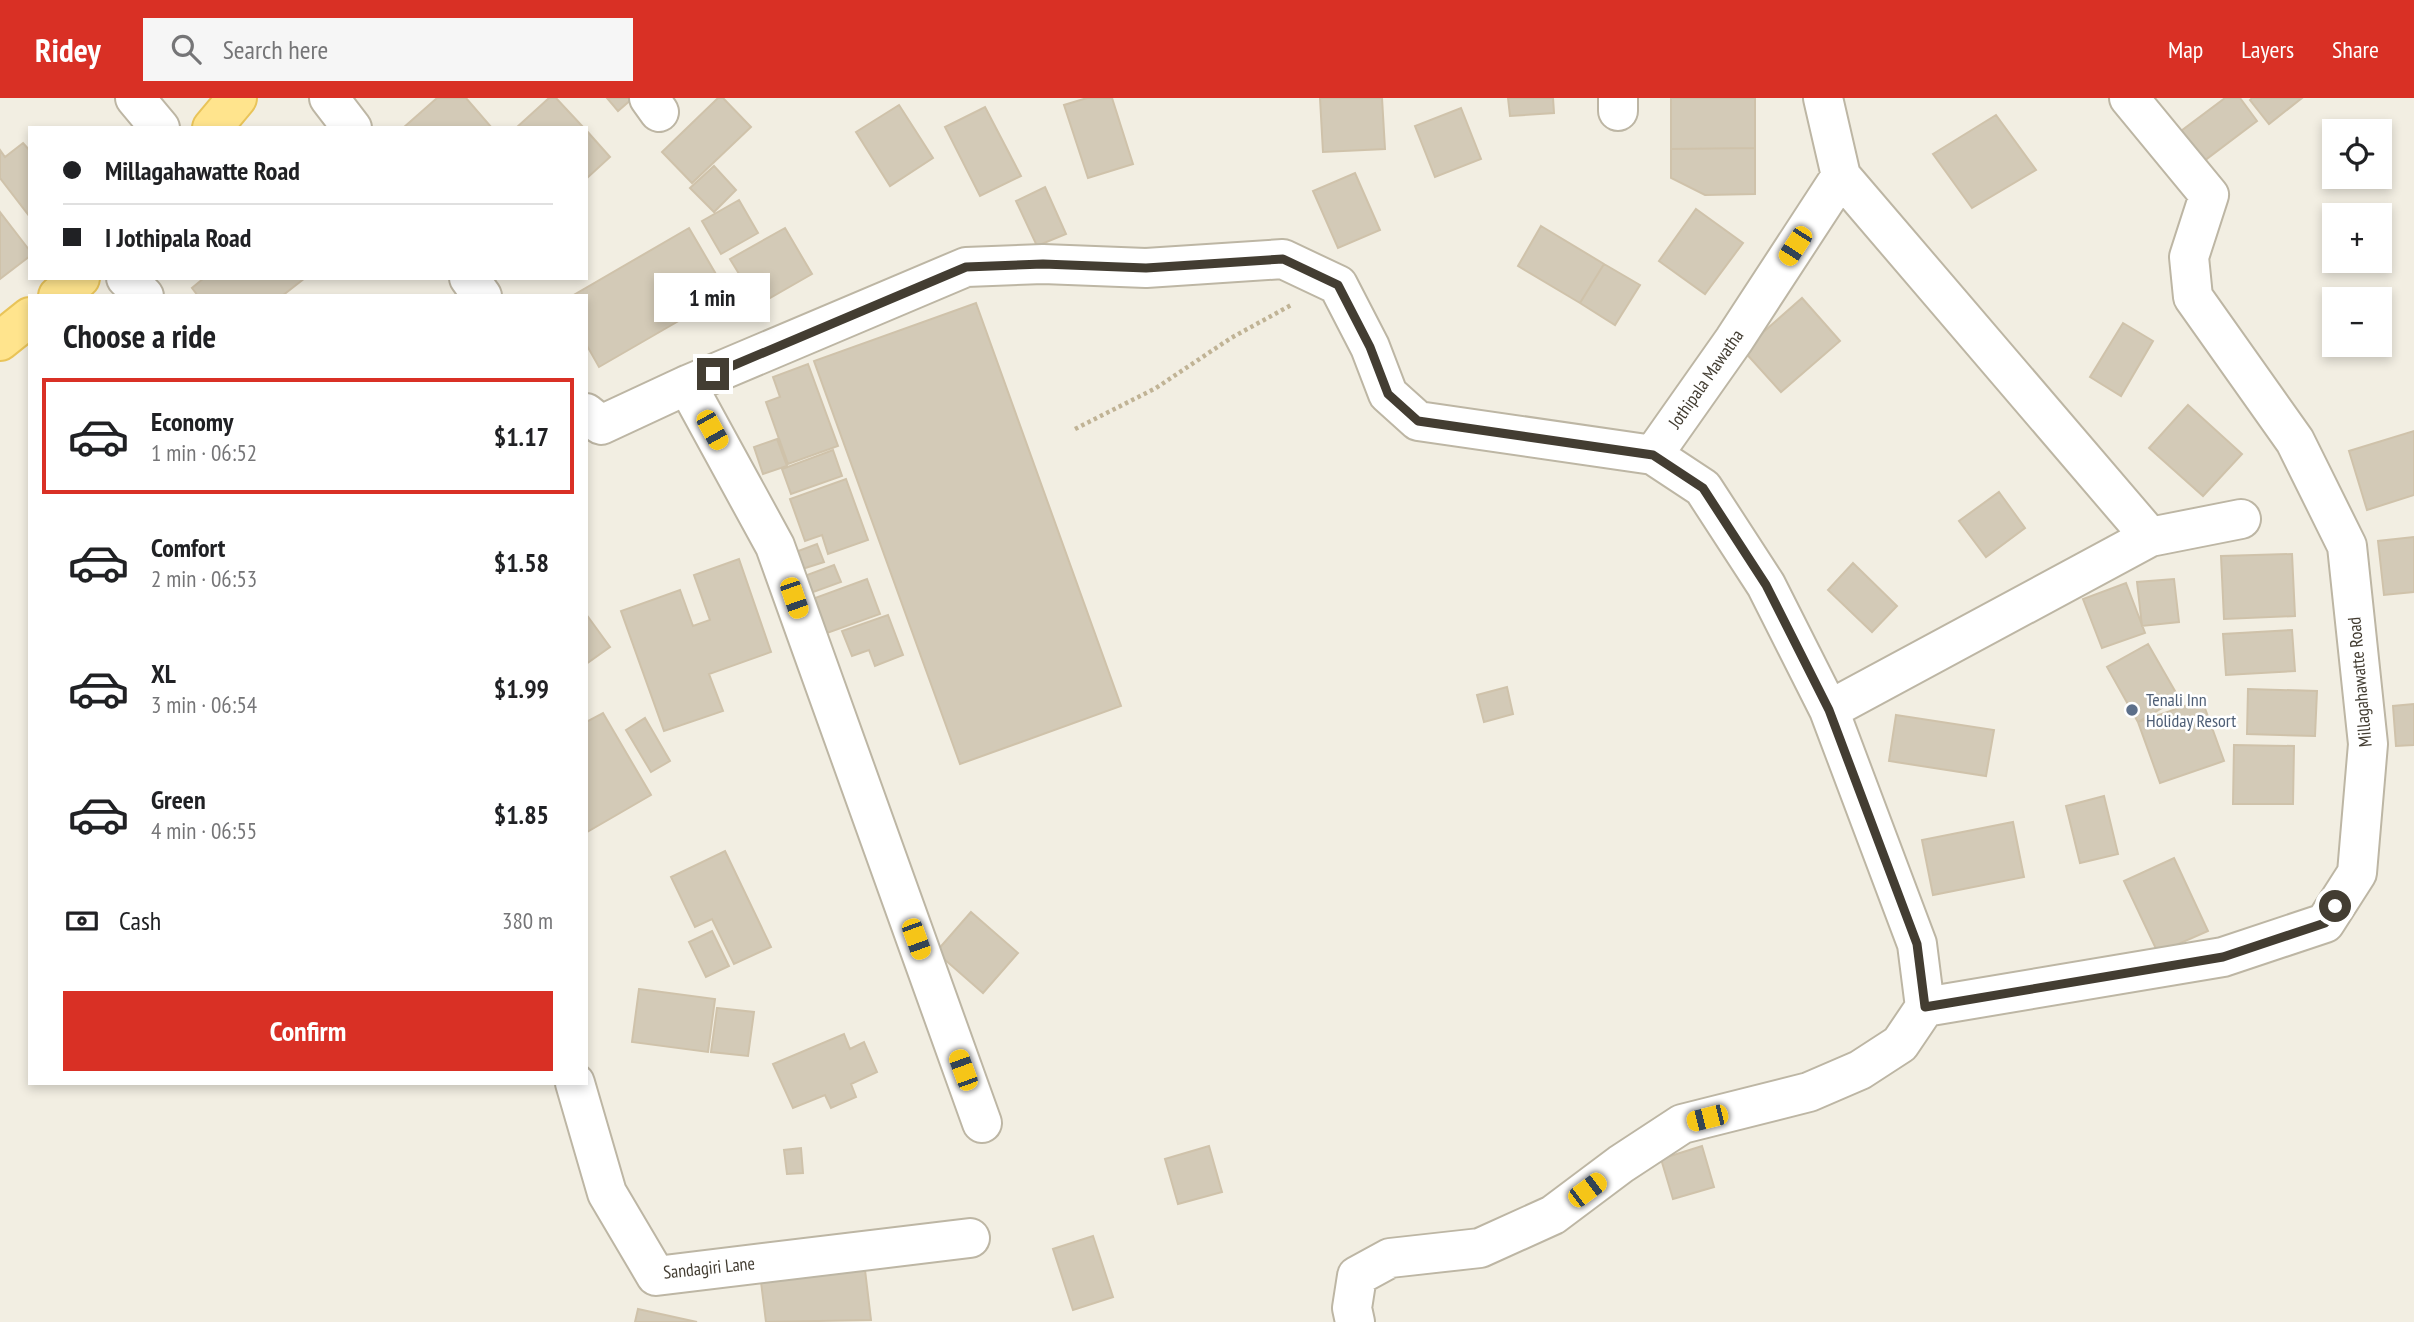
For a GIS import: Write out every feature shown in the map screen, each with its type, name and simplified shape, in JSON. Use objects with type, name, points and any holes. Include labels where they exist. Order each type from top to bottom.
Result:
[{"type":"main road","points":[[214,126],[237,98]]},
{"type":"main road","points":[[60,294],[78,280]]},
{"type":"main road","points":[[0,341],[28,319]]},
{"type":"street","points":[[135,98],[158,126]]},
{"type":"street","points":[[329,98],[350,126]]},
{"type":"street","points":[[1823,98],[1840,176],[2150,537]]},
{"type":"street","name":"Millagahawatte Road","points":[[1925,1007],[2223,957],[2325,923],[2357,873],[2368,744],[2347,546],[2295,441],[2193,297],[2189,257],[2209,195],[2129,98]]},
{"type":"street","name":"Jothipala Mawatha","points":[[1653,455],[1734,340],[1840,176]]},
{"type":"street","points":[[588,415],[601,425],[687,384],[966,267],[1043,264],[1146,268],[1283,259],[1338,285],[1370,347],[1388,394],[1418,421],[1653,455],[1703,488],[1766,585],[1829,710],[1917,944],[1925,1007],[1900,1044],[1860,1070],[1809,1093],[1682,1124],[1621,1164],[1553,1215],[1480,1248],[1390,1258],[1357,1276],[1352,1308],[1355,1322]]},
{"type":"street","points":[[128,280],[142,294]]},
{"type":"street","points":[[687,384],[775,546],[982,1123]]},
{"type":"street","points":[[1829,710],[2150,537],[2241,519]]},
{"type":"street","name":"Sandagiri Lane","points":[[576,1085],[607,1193],[656,1276],[970,1238]]},
{"type":"path","points":[[1075,429],[1156,388],[1231,338],[1285,308],[1338,285]]},
{"type":"building","points":[[437,98],[466,98],[490,126],[405,126]]},
{"type":"building","points":[[549,98],[556,98],[582,126],[518,126]]},
{"type":"building","points":[[607,98],[633,98],[618,111]]},
{"type":"building","points":[[718,98],[723,98],[751,127],[692,183],[662,152]]},
{"type":"building","points":[[1087,98],[1112,98],[1133,164],[1088,178],[1064,105]]},
{"type":"building","points":[[1320,98],[1382,98],[1385,149],[1323,152]]},
{"type":"building","points":[[1508,98],[1553,98],[1554,113],[1510,116]]},
{"type":"building","points":[[1671,98],[1755,98],[1755,148],[1671,149]]},
{"type":"building","points":[[2225,98],[2240,98],[2257,121],[2204,161],[2181,131]]},
{"type":"building","points":[[2302,98],[2269,124],[2250,100]]},
{"type":"building","points":[[899,105],[933,158],[890,186],[856,132]]},
{"type":"building","points":[[985,107],[1021,176],[980,196],[945,127]]},
{"type":"building","points":[[1461,108],[1481,159],[1435,177],[1415,126]]},
{"type":"building","points":[[1996,115],[2036,170],[1972,208],[1933,154]]},
{"type":"building","points":[[588,132],[610,157],[588,177]]},
{"type":"building","points":[[23,143],[28,149],[28,214],[0,178],[0,150],[5,157]]},
{"type":"building","points":[[1755,148],[1755,194],[1705,195],[1671,178],[1671,149]]},
{"type":"building","points":[[714,166],[736,190],[714,212],[690,188]]},
{"type":"building","points":[[1355,173],[1380,230],[1338,248],[1313,191]]},
{"type":"building","points":[[1045,187],[1066,234],[1037,246],[1016,201]]},
{"type":"building","points":[[739,200],[758,233],[721,254],[702,221]]},
{"type":"building","points":[[1696,209],[1743,243],[1705,294],[1659,261]]},
{"type":"building","points":[[0,212],[28,248],[28,258],[0,279]]},
{"type":"building","points":[[1541,226],[1604,264],[1580,303],[1518,266]]},
{"type":"building","points":[[689,228],[727,293],[599,367],[588,348],[588,294],[575,294]]},
{"type":"building","points":[[785,228],[812,274],[758,305],[730,259]]},
{"type":"building","points":[[1604,264],[1640,285],[1615,325],[1580,303]]},
{"type":"building","points":[[202,280],[302,280],[285,294],[196,294],[192,288]]},
{"type":"building","points":[[1802,298],[1840,341],[1781,392],[1743,350]]},
{"type":"building","points":[[976,303],[1121,706],[960,764],[814,361]]},
{"type":"building","points":[[2123,323],[2153,341],[2121,396],[2090,377]]},
{"type":"building","points":[[808,364],[838,446],[788,464],[766,402],[780,397],[773,377]]},
{"type":"building","points":[[2188,405],[2242,454],[2203,496],[2149,448]]},
{"type":"building","points":[[2414,431],[2414,495],[2367,510],[2349,451]]},
{"type":"building","points":[[777,439],[787,466],[763,474],[754,447]]},
{"type":"building","points":[[833,450],[842,476],[791,494],[782,469]]},
{"type":"building","points":[[846,479],[868,540],[828,554],[822,535],[805,541],[790,499]]},
{"type":"building","points":[[1999,492],[2025,528],[1986,557],[1959,521]]},
{"type":"building","points":[[2414,537],[2414,592],[2384,595],[2378,541]]},
{"type":"building","points":[[817,544],[824,562],[796,571],[790,554]]},
{"type":"building","points":[[2292,554],[2295,616],[2224,619],[2221,556]]},
{"type":"building","points":[[739,559],[771,652],[709,674],[723,711],[664,731],[621,611],[680,590],[693,626],[710,620],[694,575]]},
{"type":"building","points":[[1853,563],[1897,606],[1872,632],[1828,590]]},
{"type":"building","points":[[834,565],[841,582],[805,595],[799,578]]},
{"type":"building","points":[[867,579],[880,614],[827,633],[815,598]]},
{"type":"building","points":[[2174,579],[2179,622],[2142,626],[2137,582]]},
{"type":"building","points":[[2126,583],[2145,633],[2102,648],[2083,599]]},
{"type":"building","points":[[888,615],[903,655],[875,666],[869,650],[852,656],[842,631]]},
{"type":"building","points":[[588,617],[610,647],[588,663]]},
{"type":"building","points":[[2292,630],[2295,671],[2226,675],[2223,634]]},
{"type":"building","points":[[2148,644],[2179,698],[2138,722],[2107,667]]},
{"type":"building","points":[[1507,687],[1513,714],[1484,722],[1477,695]]},
{"type":"building","points":[[2248,689],[2317,691],[2315,736],[2247,734]]},
{"type":"building","points":[[2202,700],[2224,761],[2160,783],[2138,722]]},
{"type":"building","points":[[2414,704],[2414,745],[2396,746],[2393,706]]},
{"type":"building","points":[[603,713],[651,795],[588,831],[588,721]]},
{"type":"building","points":[[1896,715],[1994,730],[1986,776],[1889,761]]},
{"type":"building","points":[[645,718],[670,761],[651,772],[626,730]]},
{"type":"building","points":[[2234,745],[2294,746],[2293,804],[2233,804]]},
{"type":"building","points":[[2104,796],[2118,854],[2080,863],[2066,806]]},
{"type":"building","points":[[2013,822],[2024,877],[1933,895],[1922,840]]},
{"type":"building","points":[[725,851],[771,947],[734,964],[712,919],[695,927],[671,877]]},
{"type":"building","points":[[2174,858],[2208,931],[2158,953],[2124,881]]},
{"type":"building","points":[[971,912],[1018,953],[983,993],[936,952]]},
{"type":"building","points":[[712,931],[729,966],[706,977],[689,942]]},
{"type":"building","points":[[639,989],[715,999],[708,1052],[632,1042]]},
{"type":"building","points":[[717,1008],[754,1012],[748,1056],[711,1052]]},
{"type":"building","points":[[844,1034],[850,1049],[864,1042],[877,1072],[851,1084],[856,1097],[831,1108],[825,1095],[793,1108],[773,1064]]},
{"type":"building","points":[[1209,1146],[1222,1192],[1178,1204],[1165,1159]]},
{"type":"building","points":[[1702,1146],[1714,1187],[1673,1199],[1661,1159]]},
{"type":"building","points":[[801,1148],[803,1173],[787,1174],[784,1150]]},
{"type":"building","points":[[1093,1236],[1113,1297],[1073,1310],[1053,1249]]},
{"type":"building","points":[[865,1270],[871,1320],[766,1322],[761,1282]]},
{"type":"building","points":[[638,1309],[697,1322],[635,1322]]},
{"type":"place","name":"Tenali Inn Holiday Resort","points":[[2132,710]]},
{"type":"route","points":[[713,374],[966,267],[1043,264],[1146,268],[1283,259],[1338,285],[1370,347],[1388,394],[1418,421],[1653,455],[1703,488],[1766,585],[1829,710],[1917,944],[1925,1007],[2223,957],[2325,923],[2335,906]]}]
